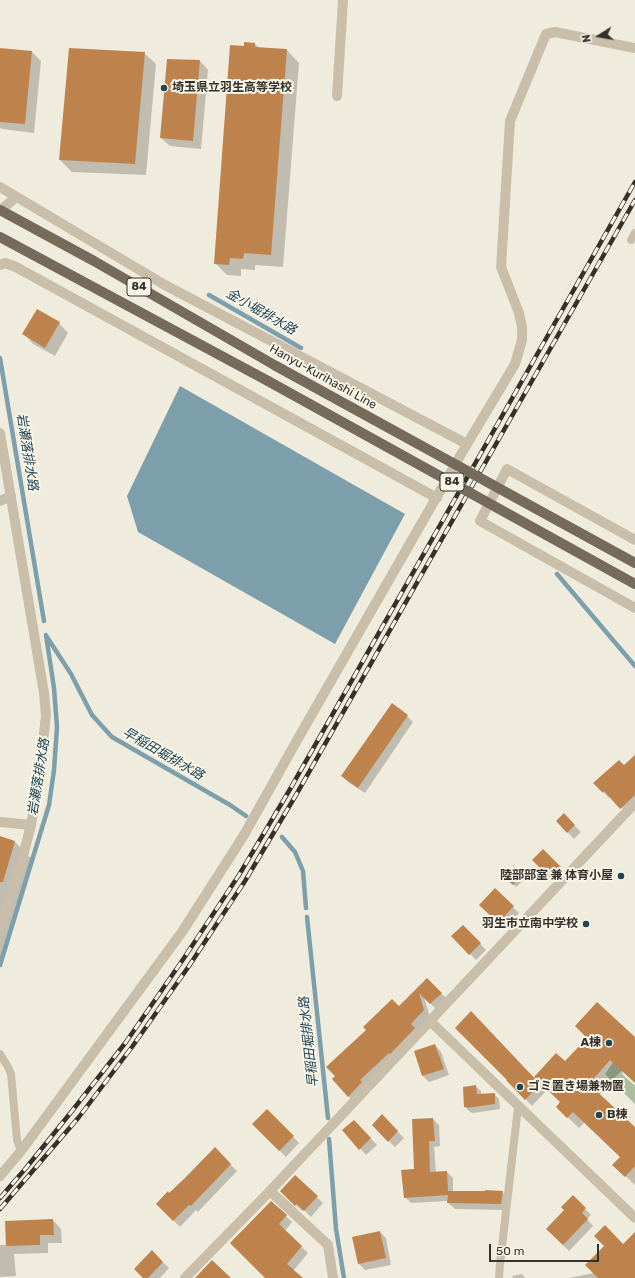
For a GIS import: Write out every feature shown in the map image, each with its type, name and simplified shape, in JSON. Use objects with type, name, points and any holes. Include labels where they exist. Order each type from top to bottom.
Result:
[{"type":"main road","name":"Hanyu-Kurihashi Line","points":[[1,210],[94,261],[276,366],[635,562]]},
{"type":"main road","name":"84","points":[[0,237],[268,381],[635,584]]},
{"type":"street","points":[[336,96],[343,0]]},
{"type":"street","points":[[0,1176],[182,932],[240,842],[467,444],[515,364],[522,340],[522,326],[519,313],[501,267],[510,121],[546,34],[555,32],[635,48]]},
{"type":"street","points":[[0,187],[165,285],[467,444]]},
{"type":"street","points":[[1,210],[16,197]]},
{"type":"street","points":[[0,264],[16,267],[437,498]]},
{"type":"street","points":[[0,433],[46,705],[39,778],[31,825],[22,860],[0,929]]},
{"type":"street","points":[[635,540],[507,470],[480,521],[635,608]]},
{"type":"street","points":[[0,501],[11,496]]},
{"type":"street","points":[[185,1278],[270,1191],[635,803]]},
{"type":"street","points":[[0,822],[31,825]]},
{"type":"street","points":[[430,1021],[635,1218]]},
{"type":"street","points":[[270,1191],[328,1245],[333,1278]]},
{"type":"lane","points":[[0,1054],[8,1067],[10,1074],[17,1140],[20,1151]]},
{"type":"lane","points":[[499,1278],[518,1107]]},
{"type":"green space","points":[[617,1057],[626,1066],[622,1074],[634,1085],[635,1084],[635,1104],[605,1074]]},
{"type":"water","points":[[180,386],[405,514],[335,644],[138,532],[127,496]]},
{"type":"building","points":[[244,42],[255,43],[255,47],[287,49],[271,255],[244,253],[243,259],[230,258],[229,265],[214,264],[230,45],[244,46]]},
{"type":"building","points":[[0,48],[32,51],[25,124],[0,122]]},
{"type":"building","points":[[69,48],[145,52],[135,164],[59,160]]},
{"type":"building","points":[[167,59],[200,60],[193,141],[160,138]]},
{"type":"building","points":[[37,309],[60,322],[45,348],[22,334]]},
{"type":"building","points":[[392,703],[408,715],[358,788],[341,776]]},
{"type":"building","points":[[635,755],[635,795],[620,809],[604,791],[603,793],[593,783],[619,760],[624,765]]},
{"type":"building","points":[[564,813],[575,825],[567,833],[556,821]]},
{"type":"building","points":[[0,836],[15,841],[3,882],[0,882]]},
{"type":"building","points":[[543,849],[561,867],[550,878],[532,860]]},
{"type":"building","points":[[513,868],[521,876],[513,885],[504,877]]},
{"type":"building","points":[[495,888],[514,906],[498,923],[479,905]]},
{"type":"building","points":[[463,925],[481,943],[469,955],[451,936]]},
{"type":"building","points":[[427,978],[442,993],[430,1004],[419,993],[424,1010],[411,1024],[415,1028],[390,1054],[389,1053],[360,1080],[362,1082],[348,1097],[332,1079],[335,1076],[326,1067],[366,1030],[363,1027],[392,999],[399,1006]]},
{"type":"building","points":[[597,1002],[635,1037],[635,1083],[610,1060],[589,1084],[635,1127],[635,1166],[625,1177],[612,1165],[620,1157],[573,1112],[567,1118],[556,1107],[560,1102],[534,1077],[556,1053],[565,1061],[587,1038],[575,1026]]},
{"type":"building","points":[[471,1011],[540,1084],[525,1100],[455,1028]]},
{"type":"building","points":[[435,1044],[444,1069],[422,1076],[414,1051]]},
{"type":"building","points":[[476,1085],[477,1094],[495,1093],[495,1104],[467,1108],[464,1107],[463,1087]]},
{"type":"building","points":[[267,1109],[294,1136],[279,1151],[252,1124]]},
{"type":"building","points":[[382,1114],[398,1131],[388,1142],[372,1125]]},
{"type":"building","points":[[433,1118],[435,1141],[429,1141],[430,1172],[447,1171],[448,1191],[503,1191],[501,1204],[447,1203],[448,1195],[404,1198],[401,1170],[414,1169],[412,1119]]},
{"type":"building","points":[[354,1120],[371,1138],[359,1150],[342,1130]]},
{"type":"building","points":[[215,1147],[231,1164],[191,1206],[189,1205],[173,1221],[156,1204],[168,1191],[169,1193],[185,1178]]},
{"type":"building","points":[[295,1175],[318,1196],[304,1211],[297,1204],[295,1206],[280,1191]]},
{"type":"building","points":[[573,1195],[586,1208],[582,1213],[588,1219],[563,1245],[546,1229],[564,1210],[561,1207]]},
{"type":"building","points":[[271,1201],[287,1215],[279,1224],[302,1246],[287,1264],[303,1278],[265,1278],[230,1243]]},
{"type":"building","points":[[53,1219],[54,1235],[40,1235],[40,1245],[6,1246],[5,1221]]},
{"type":"building","points":[[605,1225],[623,1244],[635,1232],[635,1278],[598,1278],[585,1265],[604,1246],[594,1236]]},
{"type":"building","points":[[380,1231],[386,1258],[358,1264],[352,1237]]},
{"type":"building","points":[[152,1250],[163,1262],[148,1278],[143,1278],[134,1269]]},
{"type":"building","points":[[212,1260],[231,1278],[195,1278]]},
{"type":"waterway","name":"金小堀排水路","points":[[209,295],[301,348]]},
{"type":"waterway","name":"岩瀬落排水路","points":[[0,358],[44,621]]},
{"type":"waterway","name":"金小堀排水路","points":[[557,574],[635,666]]},
{"type":"waterway","name":"岩瀬落排水路","points":[[0,965],[49,805],[54,770],[57,727],[54,688],[46,635]]},
{"type":"waterway","name":"早稲田堀排水路","points":[[47,637],[71,674],[92,715],[112,737],[230,805],[246,816]]},
{"type":"waterway","name":"早稲田堀排水路","points":[[282,837],[295,852],[303,871],[306,908]]},
{"type":"waterway","name":"早稲田堀排水路","points":[[307,917],[328,1118]]},
{"type":"waterway","name":"早稲田堀排水路","points":[[329,1139],[336,1229],[344,1278]]},
{"type":"railway","points":[[0,1198],[26,1168],[126,1042],[239,875],[289,791],[635,182]]},
{"type":"railway","points":[[0,1209],[79,1117],[132,1047],[189,966],[245,881],[296,795],[635,200]]},
{"type":"place","name":"埼玉県立羽生高等学校","points":[[164,88]]},
{"type":"place","name":"陸部部室 兼 体育小屋","points":[[621,876]]},
{"type":"place","name":"羽生市立南中学校","points":[[586,924]]},
{"type":"place","name":"A棟","points":[[609,1043]]},
{"type":"place","name":"ゴミ置き場兼物置","points":[[520,1087]]},
{"type":"place","name":"B棟","points":[[599,1115]]}]
